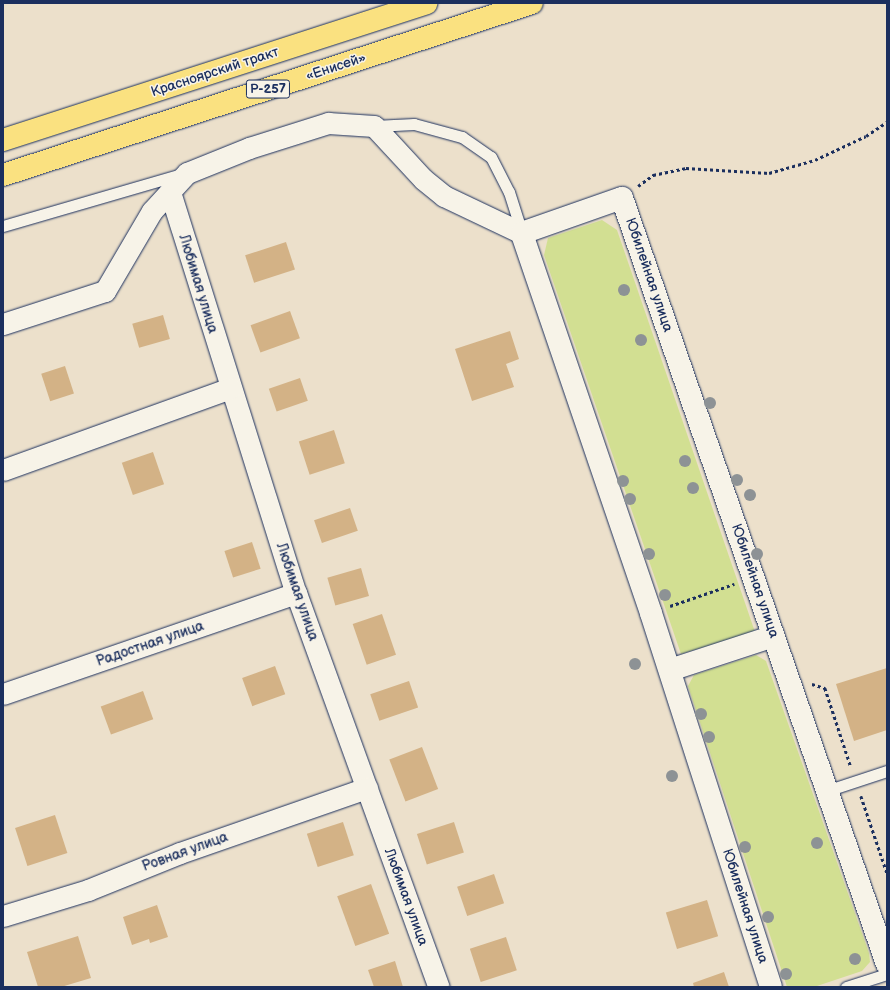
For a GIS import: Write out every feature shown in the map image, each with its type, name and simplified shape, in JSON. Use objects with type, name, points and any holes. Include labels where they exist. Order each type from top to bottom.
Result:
[{"type":"highway","name":"Красноярский тракт","points":[[3,140],[426,3]]},
{"type":"highway","name":"«Енисей»","points":[[3,175],[532,3]]},
{"type":"main road","points":[[522,233],[622,198]]},
{"type":"main road","name":"Юбилейная улица","points":[[622,198],[887,964]]},
{"type":"main road","name":"Юбилейная улица","points":[[522,233],[670,670],[771,987]]},
{"type":"main road","points":[[670,670],[774,636]]},
{"type":"street","points":[[3,324],[105,291],[152,211],[187,173],[249,148],[328,123],[374,126],[423,179],[444,196],[522,233]]},
{"type":"street","name":"Любимая улица","points":[[170,192],[296,594],[439,987]]},
{"type":"street","points":[[3,470],[231,388]]},
{"type":"street","name":"Радостная улица","points":[[3,694],[296,594]]},
{"type":"street","name":"Ровная улица","points":[[3,916],[88,890],[180,853],[367,788]]},
{"type":"lane","points":[[374,126],[414,124],[462,137],[491,158],[509,192],[522,233]]},
{"type":"lane","points":[[3,226],[187,173]]},
{"type":"lane","points":[[826,791],[887,771]]},
{"type":"lane","points":[[846,987],[887,974]]},
{"type":"path","points":[[622,198],[652,175],[686,168],[769,173],[815,160],[866,136],[887,122]]},
{"type":"path","points":[[668,607],[737,583]]},
{"type":"path","points":[[809,677],[812,684],[825,688],[887,873]]},
{"type":"green space","points":[[602,220],[617,230],[755,632],[681,654],[544,255],[548,238]]},
{"type":"green space","points":[[756,655],[766,661],[869,953],[870,962],[862,971],[814,987],[787,987],[688,686],[694,675]]},
{"type":"building","points":[[286,242],[295,270],[254,283],[245,255]]},
{"type":"building","points":[[290,311],[300,338],[260,353],[251,325]]},
{"type":"building","points":[[163,315],[170,339],[139,348],[132,324]]},
{"type":"building","points":[[510,331],[519,359],[506,364],[514,387],[472,401],[455,349]]},
{"type":"building","points":[[65,366],[74,394],[50,401],[41,374]]},
{"type":"building","points":[[300,378],[308,401],[277,411],[269,389]]},
{"type":"building","points":[[334,430],[345,463],[310,475],[299,441]]},
{"type":"building","points":[[153,452],[164,484],[133,495],[122,463]]},
{"type":"building","points":[[350,508],[358,531],[322,543],[314,520]]},
{"type":"building","points":[[252,542],[261,569],[233,578],[224,551]]},
{"type":"building","points":[[361,568],[369,596],[335,606],[327,578]]},
{"type":"building","points":[[382,614],[396,655],[367,665],[353,624]]},
{"type":"building","points":[[275,666],[285,694],[252,706],[242,678]]},
{"type":"building","points":[[887,668],[887,730],[854,741],[836,684]]},
{"type":"building","points":[[409,681],[418,707],[379,721],[370,694]]},
{"type":"building","points":[[143,691],[153,719],[111,735],[101,706]]},
{"type":"building","points":[[422,747],[438,789],[405,802],[389,760]]},
{"type":"building","points":[[55,815],[67,853],[27,866],[15,828]]},
{"type":"building","points":[[343,822],[354,855],[318,867],[307,834]]},
{"type":"building","points":[[454,822],[464,852],[427,864],[417,834]]},
{"type":"building","points":[[494,874],[504,903],[467,916],[457,887]]},
{"type":"building","points":[[371,884],[389,934],[355,946],[337,896]]},
{"type":"building","points":[[707,900],[718,936],[677,949],[666,913]]},
{"type":"building","points":[[157,905],[168,937],[150,943],[149,939],[132,945],[123,917]]},
{"type":"building","points":[[78,936],[91,978],[61,987],[38,987],[27,952]]},
{"type":"building","points":[[506,937],[517,970],[481,982],[470,949]]},
{"type":"building","points":[[395,961],[403,987],[374,987],[368,970]]},
{"type":"building","points":[[724,972],[729,987],[694,987],[693,983]]}]
